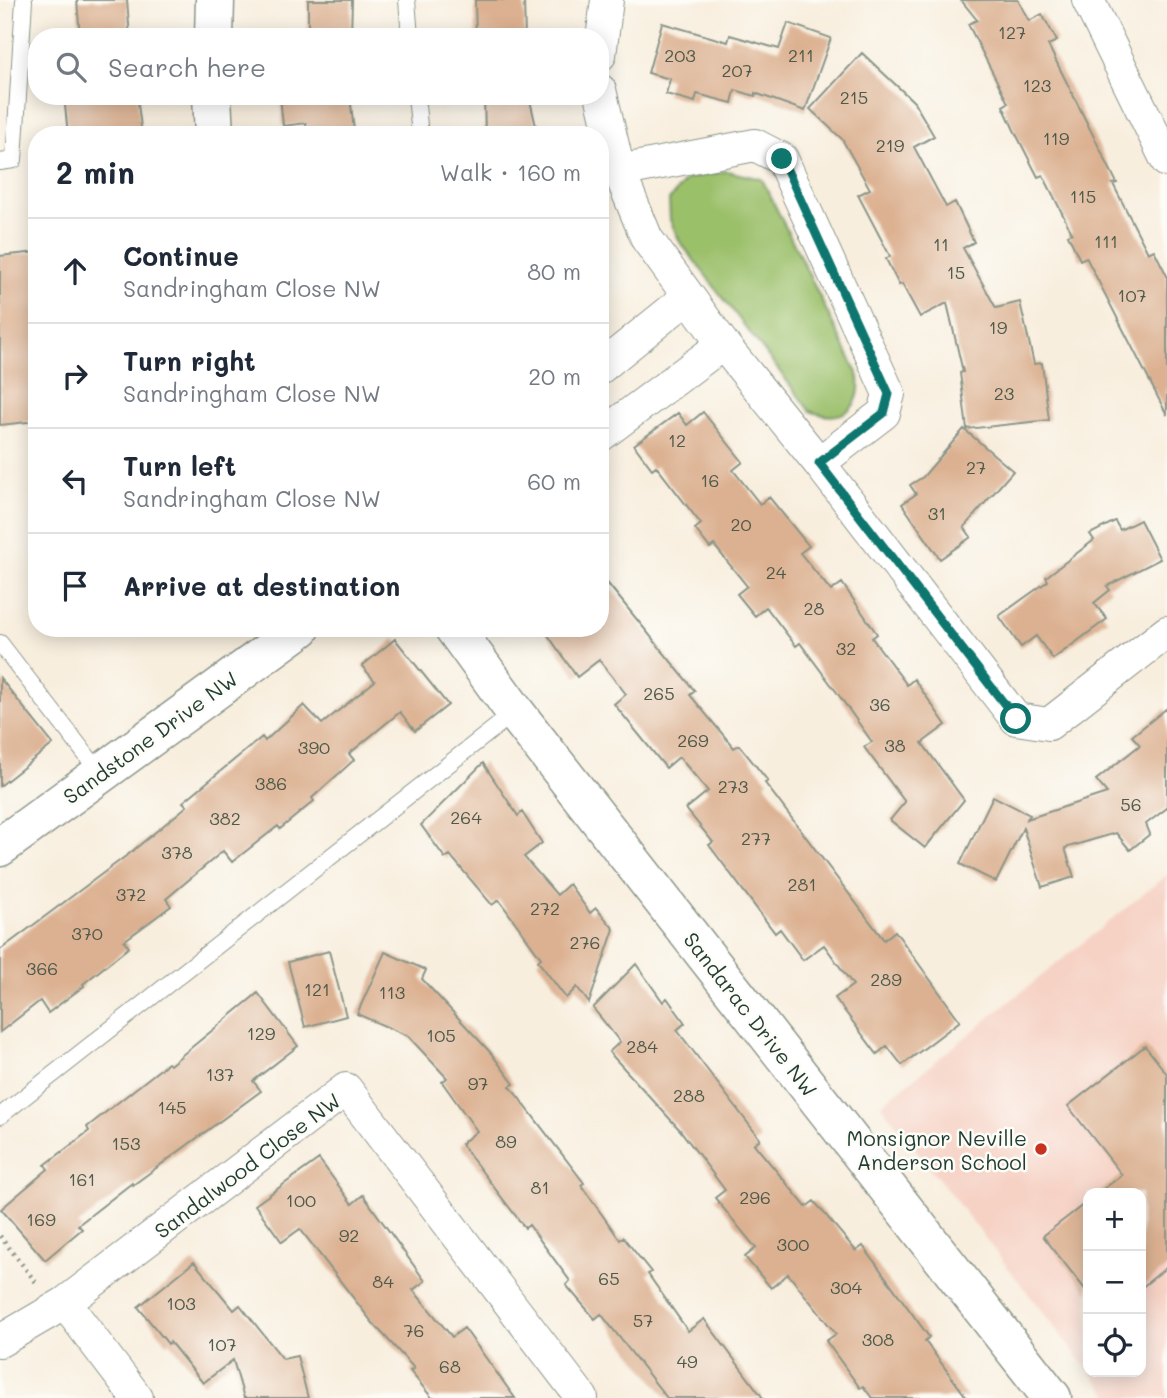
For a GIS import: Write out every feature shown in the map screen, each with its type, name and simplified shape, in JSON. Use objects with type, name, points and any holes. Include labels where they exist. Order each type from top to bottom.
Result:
[{"type":"street","points":[[214,28],[215,0]]},
{"type":"street","points":[[603,28],[607,0]]},
{"type":"street","points":[[1088,0],[1167,161]]},
{"type":"street","points":[[212,105],[214,126]]},
{"type":"street","points":[[604,105],[609,126]]},
{"type":"street","points":[[609,126],[620,171],[647,239],[723,344],[819,463],[1016,719],[1049,724],[1167,632]]},
{"type":"street","points":[[620,171],[755,145],[782,159],[889,394],[884,413],[819,463]]},
{"type":"street","points":[[609,361],[688,296]]},
{"type":"street","points":[[609,429],[723,344]]},
{"type":"street","name":"Sandstone Drive NW","points":[[0,847],[289,637]]},
{"type":"street","name":"Sandarac Drive NW","points":[[461,637],[515,712],[1052,1398]]},
{"type":"street","name":"Sandalwood Close NW","points":[[0,1341],[54,1297],[346,1089],[582,1398]]},
{"type":"street","points":[[54,1297],[136,1398]]},
{"type":"lane","points":[[0,162],[14,160],[24,0]]},
{"type":"lane","points":[[407,0],[409,28]]},
{"type":"lane","points":[[417,105],[419,126]]},
{"type":"lane","points":[[0,643],[100,773]]},
{"type":"lane","points":[[0,1116],[515,712]]},
{"type":"path","points":[[0,1236],[54,1297]]},
{"type":"shaded area","name":"Monsignor Neville Anderson School","points":[[1167,875],[1167,1398],[1111,1398],[1094,1377],[1146,1377],[1146,1188],[1083,1188],[1083,1364],[881,1105]]},
{"type":"green space","points":[[726,171],[762,179],[859,377],[857,398],[847,411],[831,416],[810,411],[680,242],[670,220],[669,200],[687,179]]},
{"type":"building","points":[[77,0],[127,0],[129,28],[79,28]]},
{"type":"building","points":[[308,0],[352,0],[351,28],[308,28]]},
{"type":"building","points":[[475,0],[524,0],[525,28],[476,28]]},
{"type":"building","points":[[961,0],[1018,0],[1029,21],[1042,14],[1057,41],[1048,45],[1117,183],[1113,184],[1148,253],[1154,250],[1167,276],[1167,415],[1086,257],[1080,260],[1068,235],[1072,233],[1043,175],[1038,177],[1014,130],[1003,106],[1008,103],[968,24],[977,20]]},
{"type":"building","points":[[662,23],[728,42],[730,35],[779,49],[788,23],[831,38],[805,111],[755,93],[755,96],[735,90],[732,103],[697,94],[695,102],[666,94],[670,79],[648,73]]},
{"type":"building","points":[[862,53],[914,102],[934,136],[914,147],[946,207],[955,202],[974,242],[963,248],[996,308],[1020,302],[1034,364],[1042,363],[1049,420],[967,429],[960,373],[963,372],[947,303],[920,317],[902,284],[899,285],[886,259],[890,256],[858,195],[870,189],[842,139],[810,109]]},
{"type":"building","points":[[65,105],[138,105],[141,126],[67,126]]},
{"type":"building","points":[[281,105],[351,105],[353,126],[306,126],[306,123],[283,126]]},
{"type":"building","points":[[484,105],[531,105],[536,126],[485,126]]},
{"type":"building","points":[[28,253],[28,422],[0,425],[0,256]]},
{"type":"building","points":[[703,412],[743,462],[733,470],[760,504],[769,497],[809,546],[800,553],[831,591],[842,583],[877,634],[872,638],[907,685],[914,679],[946,725],[922,743],[964,800],[925,848],[890,820],[905,802],[864,747],[872,742],[838,694],[800,643],[796,646],[766,607],[755,616],[737,594],[747,586],[714,545],[710,548],[695,529],[701,524],[656,466],[652,469],[634,445],[678,413],[687,425]]},
{"type":"building","points":[[964,429],[1013,471],[964,527],[971,537],[940,559],[902,504],[916,494],[910,485],[923,477]]},
{"type":"building","points":[[1140,520],[1160,559],[1107,586],[1110,590],[1094,603],[1107,619],[1053,659],[1036,636],[1021,647],[999,616],[1048,581],[1046,577],[1094,540],[1090,534],[1115,521],[1120,530]]},
{"type":"building","points":[[609,585],[695,691],[690,695],[734,748],[739,745],[768,781],[765,783],[884,940],[895,931],[960,1021],[902,1065],[887,1046],[877,1054],[835,998],[853,985],[824,945],[803,960],[780,929],[775,933],[709,845],[713,842],[686,809],[708,791],[679,757],[666,768],[614,704],[626,694],[599,660],[577,677],[549,637],[609,637]]},
{"type":"building","points":[[395,639],[448,705],[415,731],[400,712],[349,754],[354,760],[312,798],[314,801],[280,829],[278,826],[232,862],[223,851],[166,899],[171,906],[124,941],[129,947],[83,984],[84,986],[48,1013],[40,1001],[0,1032],[0,950],[130,853],[187,806],[183,802],[262,737],[265,741],[304,705],[322,724],[375,681],[362,666]]},
{"type":"building","points":[[0,678],[53,744],[0,786]]},
{"type":"building","points":[[1167,708],[1167,808],[1146,824],[1150,834],[1130,850],[1116,833],[1065,848],[1074,877],[1042,887],[1023,828],[996,882],[960,864],[993,796],[1030,815],[1027,819],[1107,793],[1096,780],[1140,745],[1132,736]]},
{"type":"building","points":[[483,763],[518,816],[522,812],[542,843],[524,857],[557,895],[569,884],[590,913],[596,908],[614,929],[589,1003],[577,987],[566,998],[538,961],[541,958],[499,900],[492,905],[450,855],[445,858],[421,825]]},
{"type":"building","points":[[329,951],[346,1016],[305,1027],[288,962]]},
{"type":"building","points":[[385,952],[426,970],[422,979],[490,1052],[514,1084],[510,1086],[584,1183],[581,1185],[620,1240],[623,1237],[651,1272],[648,1274],[688,1331],[704,1319],[763,1398],[667,1398],[601,1314],[595,1319],[566,1285],[570,1281],[529,1225],[525,1228],[461,1144],[477,1131],[442,1082],[447,1078],[408,1036],[357,1014]]},
{"type":"building","points":[[636,964],[663,1002],[667,998],[685,1023],[677,1030],[760,1139],[754,1144],[806,1207],[814,1201],[856,1251],[863,1246],[929,1337],[925,1341],[967,1398],[872,1398],[863,1386],[860,1388],[826,1341],[836,1334],[788,1274],[771,1288],[745,1257],[756,1248],[715,1198],[725,1190],[680,1130],[609,1052],[620,1042],[593,1008]]},
{"type":"building","points":[[258,993],[298,1046],[253,1081],[261,1091],[78,1225],[82,1229],[45,1260],[1,1209],[48,1169],[45,1165],[89,1131],[87,1127],[168,1063],[170,1065]]},
{"type":"building","name":"Monsignor Neville Anderson School","points":[[1145,1046],[1167,1074],[1167,1267],[1146,1284],[1146,1188],[1105,1188],[1122,1175],[1068,1106]]},
{"type":"building","points":[[319,1159],[352,1204],[363,1195],[425,1281],[413,1290],[452,1337],[464,1328],[515,1398],[432,1398],[410,1371],[414,1368],[372,1322],[300,1229],[282,1242],[255,1205]]},
{"type":"building","name":"Monsignor Neville Anderson School","points":[[1083,1205],[1083,1287],[1043,1236]]},
{"type":"building","points":[[194,1262],[234,1310],[240,1305],[283,1359],[297,1356],[308,1398],[244,1398],[233,1360],[203,1383],[170,1342],[168,1344],[138,1307]]},
{"type":"place","name":"Monsignor Neville Anderson School","points":[[1041,1149]]},
{"type":"route","points":[[782,159],[889,394],[884,413],[819,463],[1016,719]]}]
